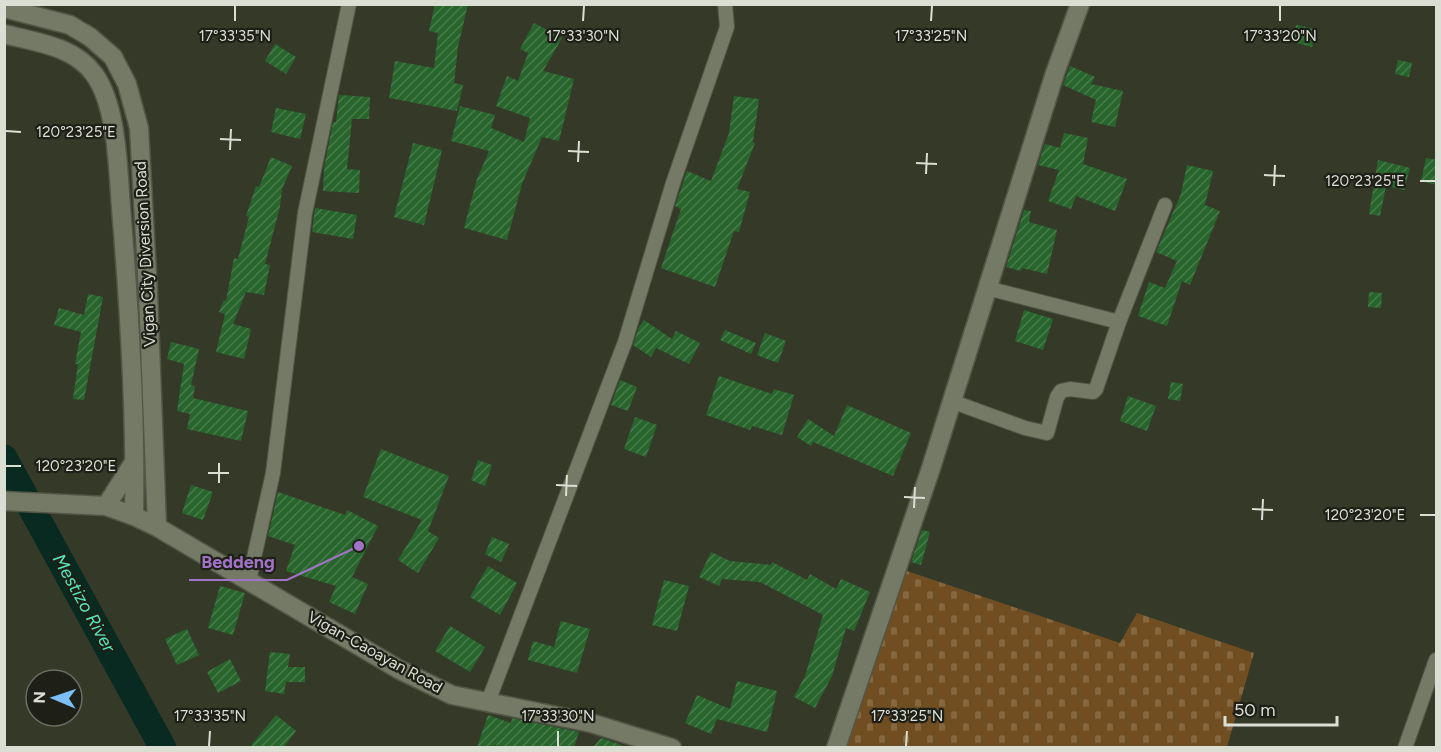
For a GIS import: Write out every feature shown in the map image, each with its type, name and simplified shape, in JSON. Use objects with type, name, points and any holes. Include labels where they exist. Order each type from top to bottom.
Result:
[{"type":"main road","points":[[836,747],[951,401],[1055,74],[1080,4]]},
{"type":"main road","name":"Vigan City Diversion Road","points":[[4,8],[70,25],[90,37],[113,57],[127,84],[139,128],[157,527]]},
{"type":"main road","name":"Vigan City Diversion Road","points":[[4,34],[60,48],[94,73],[104,93],[115,132],[128,294],[135,461],[134,516]]},
{"type":"main road","points":[[102,506],[135,461]]},
{"type":"main road","name":"Vigan City Diversion Road","points":[[155,470],[176,539]]},
{"type":"main road","name":"Vigan-Caoayan Road","points":[[4,501],[102,506],[134,516],[249,580],[407,674],[452,695],[591,723],[672,747]]},
{"type":"street","points":[[249,580],[273,473],[305,213],[349,4]]},
{"type":"street","points":[[488,702],[625,342],[673,183],[727,27],[725,4]]},
{"type":"street","points":[[951,401],[1025,428],[1047,433],[1059,393],[1063,389],[1091,393],[1096,389],[1119,322],[1165,205]]},
{"type":"street","points":[[987,288],[1119,322]]},
{"type":"street","points":[[1405,747],[1437,660]]},
{"type":"green space","points":[[901,569],[1120,643],[1137,613],[1254,653],[1227,747],[844,748]]},
{"type":"building","points":[[435,4],[468,4],[458,47],[454,83],[463,85],[457,111],[389,98],[395,61],[434,68],[438,33],[429,31]]},
{"type":"building","points":[[534,23],[562,38],[543,71],[574,79],[559,141],[542,137],[522,184],[507,240],[464,228],[477,179],[489,151],[451,141],[460,106],[495,115],[491,128],[524,142],[530,118],[496,106],[507,76],[518,81],[528,53],[520,49]]},
{"type":"building","points":[[1296,25],[1316,29],[1312,47],[1293,42]]},
{"type":"building","points":[[275,44],[296,57],[286,74],[265,61]]},
{"type":"building","points":[[1398,60],[1412,63],[1409,77],[1395,74]]},
{"type":"building","points":[[1070,66],[1095,77],[1091,84],[1123,91],[1115,127],[1091,122],[1096,100],[1063,85]]},
{"type":"building","points":[[339,95],[370,97],[369,119],[352,119],[347,169],[360,170],[359,193],[323,191],[324,168],[333,122],[336,122]]},
{"type":"building","points":[[734,96],[759,99],[753,142],[755,143],[737,189],[750,192],[739,232],[734,231],[715,287],[661,268],[681,209],[675,206],[687,171],[711,181],[729,133]]},
{"type":"building","points":[[276,108],[306,114],[300,139],[271,132]]},
{"type":"building","points":[[1064,133],[1088,138],[1083,164],[1127,179],[1115,211],[1076,196],[1071,209],[1048,201],[1059,170],[1038,165],[1045,144],[1060,148]]},
{"type":"building","points":[[413,143],[442,150],[424,225],[394,217]]},
{"type":"building","points":[[271,157],[292,166],[282,189],[280,207],[265,264],[270,265],[264,295],[246,292],[233,324],[251,329],[244,359],[216,352],[225,314],[219,312],[224,300],[226,301],[234,258],[238,259],[249,217],[246,216],[256,186],[259,187]]},
{"type":"building","points":[[1426,158],[1437,160],[1437,185],[1421,181]]},
{"type":"building","points":[[1378,160],[1410,168],[1404,190],[1386,186],[1380,216],[1369,214]]},
{"type":"building","points":[[1187,165],[1213,171],[1205,205],[1220,211],[1190,285],[1182,281],[1167,326],[1138,316],[1149,282],[1165,288],[1177,261],[1156,252],[1181,194]]},
{"type":"building","points":[[315,208],[357,215],[353,239],[312,232]]},
{"type":"building","points":[[1024,210],[1031,211],[1029,222],[1057,230],[1047,274],[1006,267]]},
{"type":"building","points":[[1369,292],[1382,293],[1381,308],[1368,307]]},
{"type":"building","points":[[88,294],[103,297],[84,400],[73,399],[78,364],[75,364],[81,332],[54,325],[59,308],[84,315]]},
{"type":"building","points":[[1024,310],[1053,319],[1043,350],[1015,341]]},
{"type":"building","points":[[644,320],[672,339],[676,331],[700,343],[689,364],[656,348],[651,357],[633,345]]},
{"type":"building","points":[[725,330],[756,343],[751,354],[720,340]]},
{"type":"building","points":[[765,333],[786,341],[778,363],[757,355]]},
{"type":"building","points":[[171,342],[199,349],[191,385],[195,386],[193,398],[248,411],[241,441],[187,429],[190,414],[177,411],[184,364],[167,359]]},
{"type":"building","points":[[719,376],[772,394],[774,389],[794,395],[782,435],[752,426],[750,430],[706,415]]},
{"type":"building","points":[[620,380],[637,387],[628,411],[611,405]]},
{"type":"building","points":[[1171,382],[1183,384],[1180,401],[1168,399]]},
{"type":"building","points":[[1128,396],[1156,406],[1147,431],[1120,421]]},
{"type":"building","points":[[847,405],[911,433],[893,476],[813,442],[811,446],[797,437],[808,419],[834,436]]},
{"type":"building","points":[[635,417],[657,425],[646,457],[624,449]]},
{"type":"building","points":[[381,449],[449,476],[428,531],[439,538],[418,573],[398,560],[422,520],[363,497]]},
{"type":"building","points":[[478,460],[492,465],[485,486],[471,480]]},
{"type":"building","points":[[191,485],[213,492],[203,520],[182,513]]},
{"type":"building","points":[[278,492],[345,515],[347,510],[378,526],[352,577],[368,584],[355,614],[329,602],[336,586],[286,571],[295,545],[268,536]]},
{"type":"building","points":[[922,530],[930,532],[921,565],[911,562]]},
{"type":"building","points":[[492,537],[509,544],[501,562],[485,554]]},
{"type":"building","points":[[711,552],[730,561],[771,565],[772,562],[807,580],[810,574],[836,589],[841,579],[870,592],[854,631],[846,628],[832,676],[815,708],[794,697],[805,676],[823,615],[760,582],[722,579],[719,586],[699,577]]},
{"type":"building","points":[[488,566],[517,583],[500,615],[470,597]]},
{"type":"building","points":[[664,580],[689,586],[677,631],[652,625]]},
{"type":"building","points":[[220,586],[245,593],[233,635],[208,628]]},
{"type":"building","points":[[561,621],[590,629],[577,673],[528,660],[533,641],[554,647]]},
{"type":"building","points":[[450,626],[485,647],[470,672],[435,651]]},
{"type":"building","points":[[187,629],[199,655],[177,665],[165,639]]},
{"type":"building","points":[[270,652],[290,654],[288,667],[305,667],[305,682],[286,682],[284,694],[265,691]]},
{"type":"building","points":[[230,659],[241,681],[218,693],[207,672]]},
{"type":"building","points":[[737,681],[777,691],[767,732],[717,719],[711,734],[685,723],[697,695],[730,709]]},
{"type":"building","points":[[276,715],[296,731],[284,747],[250,747]]},
{"type":"building","points":[[488,715],[511,723],[512,718],[579,732],[574,747],[494,745],[494,747],[477,747]]},
{"type":"building","points":[[601,738],[619,744],[624,747],[593,747]]},
{"type":"waterway","name":"Mestizo River","points":[[4,458],[163,748]]},
{"type":"place","name":"Beddeng","points":[[359,546]]}]
